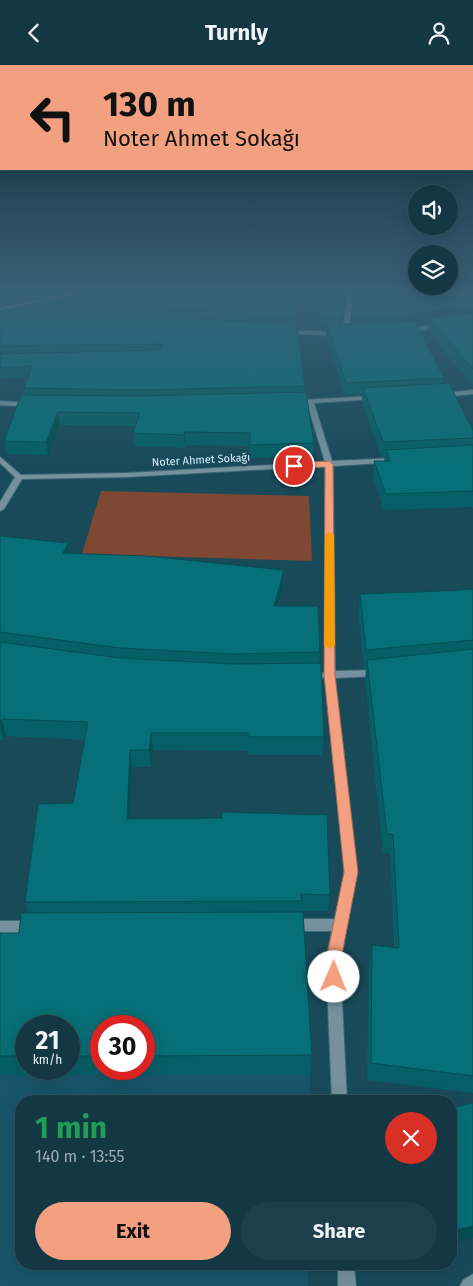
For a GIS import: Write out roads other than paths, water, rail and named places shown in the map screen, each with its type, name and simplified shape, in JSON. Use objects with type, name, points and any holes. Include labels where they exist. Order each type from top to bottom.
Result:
[{"type":"street","points":[[434,395],[473,393]]},
{"type":"street","points":[[292,402],[386,397]]},
{"type":"street","points":[[310,401],[329,464],[330,675],[351,872],[334,960],[339,1095]]},
{"type":"street","points":[[0,403],[38,405]]},
{"type":"street","points":[[0,459],[19,477],[0,509]]},
{"type":"street","name":"Noter Ahmet Sokağı","points":[[19,477],[137,475],[406,460]]},
{"type":"street","points":[[310,675],[384,673]]},
{"type":"street","points":[[280,925],[340,925]]},
{"type":"street","points":[[0,927],[40,927]]},
{"type":"street","points":[[346,1270],[347,1286]]},
{"type":"street","points":[[469,1286],[473,1283]]}]
